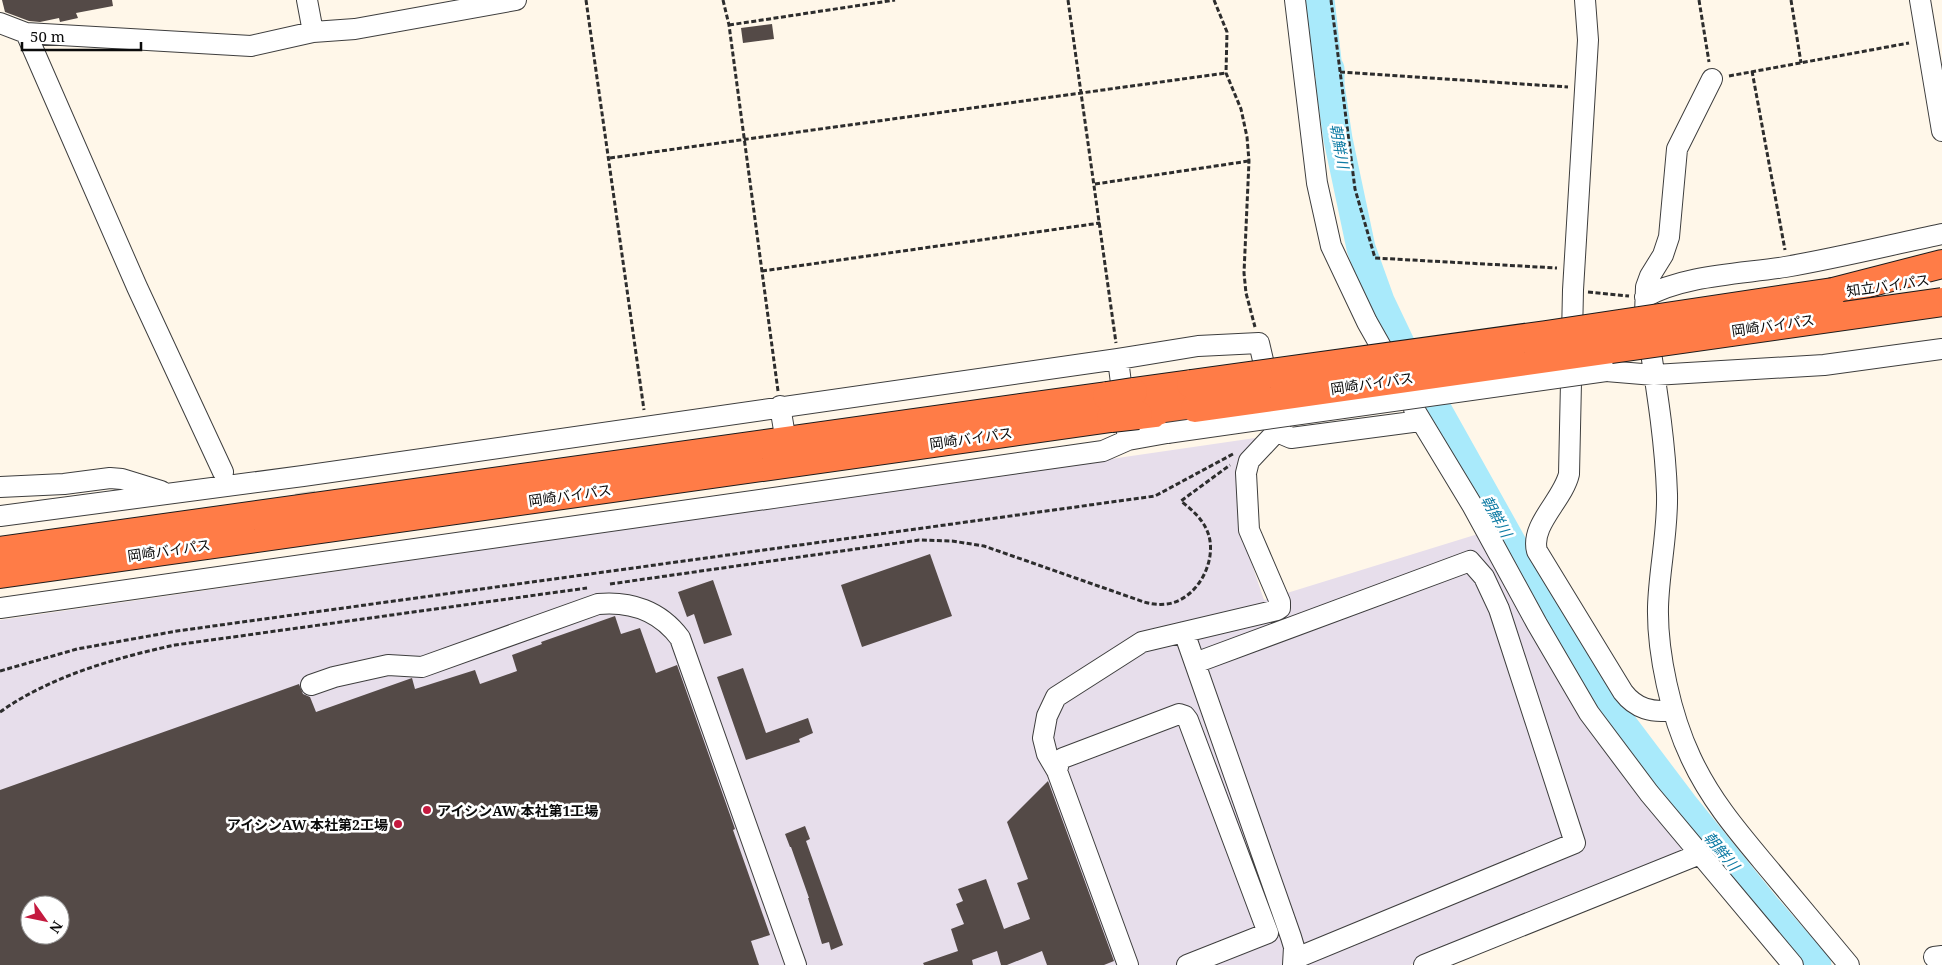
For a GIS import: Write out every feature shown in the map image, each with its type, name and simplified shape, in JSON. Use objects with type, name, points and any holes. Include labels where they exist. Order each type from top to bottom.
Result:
[{"type":"highway","points":[[1833,292],[1942,264]]},
{"type":"highway","name":"知立バイパス","points":[[1833,292],[1942,277]]},
{"type":"highway","name":"岡崎バイパス","points":[[1193,396],[1546,335],[1833,292]]},
{"type":"highway","name":"岡崎バイパス","points":[[0,551],[190,523],[1193,396],[1730,332],[1942,302]]},
{"type":"highway","points":[[1730,332],[1868,324],[1942,316]]},
{"type":"highway","name":"岡崎バイパス","points":[[0,574],[1122,405]]},
{"type":"highway","points":[[0,536],[97,523],[190,523]]},
{"type":"highway","points":[[0,586],[48,576],[107,559]]},
{"type":"street","points":[[307,0],[313,32]]},
{"type":"street","points":[[0,23],[26,32],[252,46],[313,32],[355,29],[516,0]]},
{"type":"street","points":[[1295,0],[1318,183],[1331,246],[1367,322],[1381,343],[1420,421],[1472,505],[1537,624],[1590,713],[1649,793],[1793,965]]},
{"type":"street","points":[[1585,0],[1588,40],[1573,290],[1569,474],[1567,485],[1538,530],[1536,545],[1542,559],[1630,701],[1643,709],[1657,712],[1673,710]]},
{"type":"street","points":[[1920,0],[1942,131]]},
{"type":"street","points":[[26,32],[113,234],[223,472]]},
{"type":"street","points":[[1712,79],[1677,149],[1669,237],[1663,255],[1650,276],[1645,297],[1645,314],[1663,439],[1667,496],[1665,537],[1659,588],[1658,630],[1673,710],[1690,756],[1721,812],[1849,965]]},
{"type":"street","points":[[1645,297],[1661,288],[1682,282],[1788,266],[1942,234]]},
{"type":"street","points":[[0,516],[167,493],[304,484],[646,426],[1198,346],[1259,342],[1279,429],[1284,435],[1291,438],[1420,421]]},
{"type":"street","points":[[0,608],[314,556],[792,488],[1102,451],[1128,440],[1167,433],[1606,371],[1654,375],[1824,364],[1942,349]]},
{"type":"street","points":[[1118,359],[1128,440]]},
{"type":"street","points":[[780,406],[784,430]]},
{"type":"street","points":[[1128,965],[1057,771],[1047,754],[1043,738],[1047,716],[1056,698],[1142,642],[1280,608],[1280,602],[1249,530],[1246,473],[1248,461],[1279,429]]},
{"type":"street","points":[[0,487],[64,484],[110,478],[122,479],[167,493]]},
{"type":"street","points":[[1184,632],[1195,664],[1291,937],[1294,947],[1294,962],[1576,843],[1499,609],[1484,577],[1470,561],[1195,664]]},
{"type":"street","points":[[311,685],[334,677],[388,665],[422,667],[598,604],[614,602],[648,610],[671,626],[680,638],[796,965]]},
{"type":"street","points":[[1057,771],[1059,762],[1063,758],[1179,714],[1185,716],[1188,720],[1268,933],[1187,965]]},
{"type":"street","points":[[1424,965],[1700,854]]},
{"type":"path","points":[[586,0],[610,158],[646,426]]},
{"type":"path","points":[[724,0],[729,24],[780,406]]},
{"type":"path","points":[[729,24],[895,0]]},
{"type":"path","points":[[1068,0],[1118,359]]},
{"type":"path","points":[[1214,0],[1227,32],[1226,74],[1241,109],[1247,137],[1249,161],[1244,273],[1246,293],[1259,342]]},
{"type":"path","points":[[1331,0],[1355,190],[1375,258],[1574,269]]},
{"type":"path","points":[[1699,0],[1712,79],[1927,40]]},
{"type":"path","points":[[1791,0],[1801,63]]},
{"type":"path","points":[[1752,71],[1788,266]]},
{"type":"path","points":[[1340,72],[1586,88]]},
{"type":"path","points":[[610,158],[1226,74]]},
{"type":"path","points":[[1095,184],[1249,161]]},
{"type":"path","points":[[762,271],[1100,223]]},
{"type":"path","points":[[1573,290],[1645,297]]},
{"type":"path","points":[[0,671],[77,649],[176,631],[1155,496],[1238,451]]},
{"type":"path","points":[[608,585],[919,540],[952,541],[1002,551],[1144,602],[1156,605],[1168,604],[1189,594],[1198,584],[1210,558],[1211,544],[1208,532],[1201,519],[1181,501],[1234,462]]},
{"type":"path","points":[[0,712],[14,702],[49,685],[91,668],[127,656],[175,645],[588,588]]},
{"type":"shaded area","points":[[1262,437],[1237,464],[1242,535],[1264,600],[1478,534],[1686,846],[1682,856],[1410,965],[0,965],[0,620]]},
{"type":"building","points":[[2,0],[112,0],[113,6],[76,13],[78,18],[60,22],[59,18],[40,22],[29,21],[5,12]]},
{"type":"building","points":[[772,24],[774,39],[743,43],[741,28]]},
{"type":"building","points":[[930,554],[952,616],[862,647],[841,585]]},
{"type":"building","points":[[713,580],[732,635],[704,644],[694,614],[687,617],[678,592]]},
{"type":"building","name":"アイシンAW 本社第1工場","points":[[615,616],[621,634],[640,628],[656,673],[677,665],[770,935],[751,941],[759,965],[0,965],[0,790],[299,684],[303,694],[310,697],[316,712],[412,678],[415,689],[475,670],[480,684],[517,671],[512,655],[542,644],[541,642]]},
{"type":"building","points":[[743,668],[766,733],[808,718],[813,733],[799,739],[800,742],[746,760],[717,677]]},
{"type":"building","points":[[1048,781],[1114,961],[1104,965],[1047,965],[1042,951],[1007,965],[1001,965],[997,951],[972,960],[973,965],[924,965],[923,963],[958,951],[951,929],[964,924],[956,904],[963,901],[958,889],[986,879],[1004,929],[1030,919],[1017,883],[1028,879],[1007,822]]},
{"type":"building","points":[[805,826],[810,839],[806,841],[843,945],[831,950],[829,942],[822,944],[809,898],[785,834]]},
{"type":"waterway","name":"朝鮮川","points":[[1320,0],[1338,139],[1361,248],[1380,301],[1400,343],[1513,545],[1609,706],[1683,804],[1767,908],[1817,965]]},
{"type":"tunnel","points":[[305,492],[313,548]]},
{"type":"place","name":"アイシンAW 本社第1工場","points":[[427,810]]},
{"type":"place","name":"アイシンAW 本社第2工場","points":[[398,824]]}]
